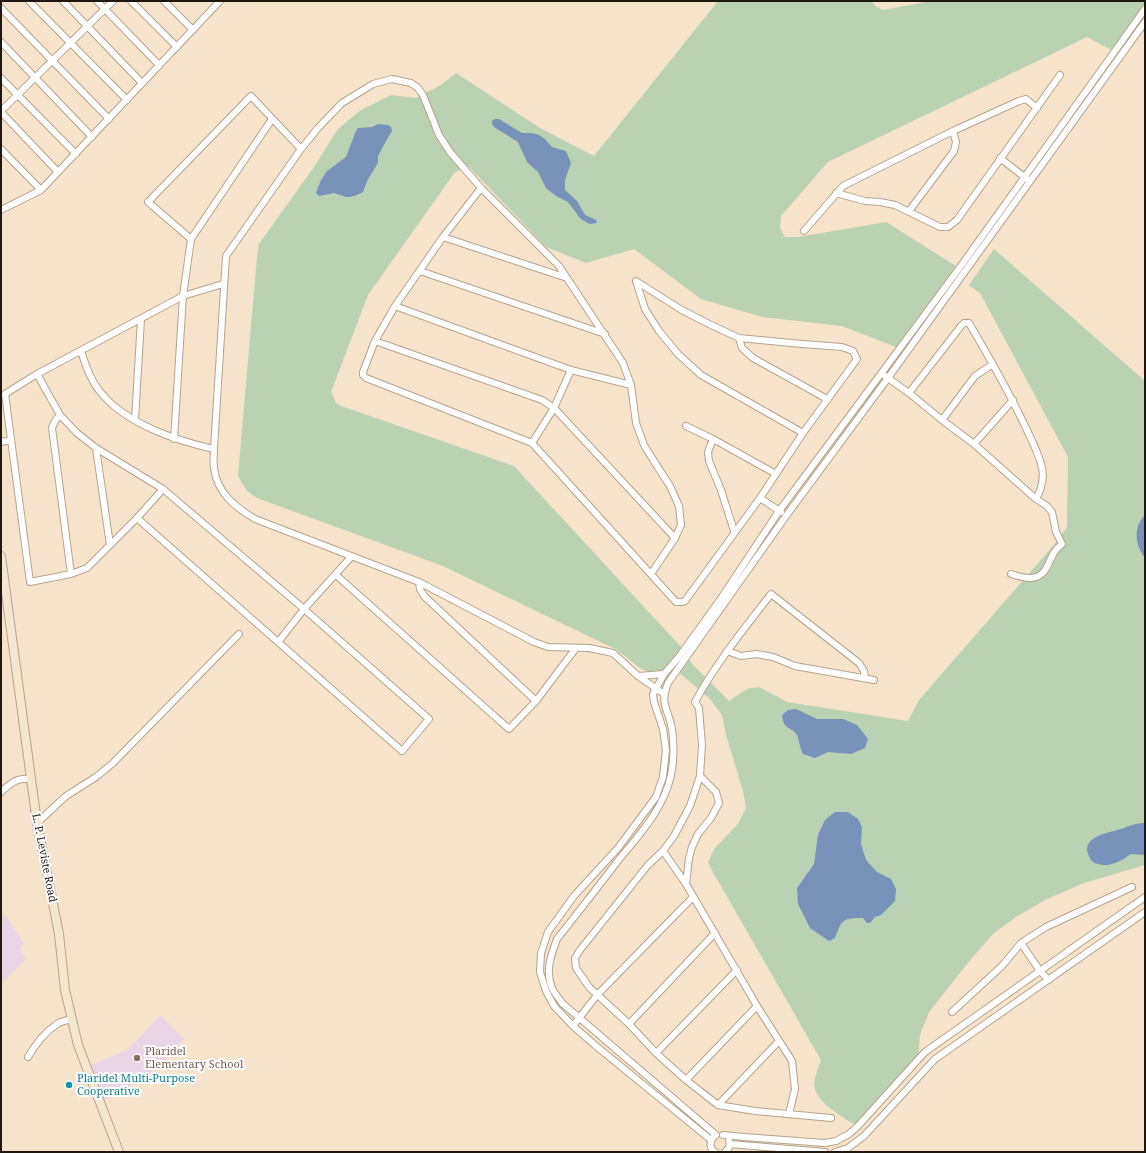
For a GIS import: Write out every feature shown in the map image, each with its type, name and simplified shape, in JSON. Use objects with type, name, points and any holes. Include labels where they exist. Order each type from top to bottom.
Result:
[{"type":"main road","name":"L. P. Leviste Road","points":[[1,556],[37,823],[59,934],[65,990],[78,1045],[119,1152]]},
{"type":"street","points":[[29,1],[127,100]]},
{"type":"street","points":[[63,1],[142,83]]},
{"type":"street","points":[[97,1],[159,66]]},
{"type":"street","points":[[58,172],[1,112],[113,1]]},
{"type":"street","points":[[131,1],[177,47]]},
{"type":"street","points":[[164,1],[193,30]]},
{"type":"street","points":[[1,210],[41,190],[220,1]]},
{"type":"street","points":[[1,8],[109,119]]},
{"type":"street","points":[[715,1152],[573,1026],[554,1006],[546,991],[540,972],[541,954],[548,932],[574,896],[618,848],[656,797],[663,777],[666,750],[663,729],[654,702],[653,694],[664,674],[678,658],[722,597],[779,511],[880,373],[958,270],[1145,9]]},
{"type":"street","points":[[725,1152],[730,1144],[728,1138],[719,1135],[562,1003],[552,988],[549,972],[550,955],[557,939],[651,819],[667,789],[671,775],[673,743],[672,728],[664,701],[664,694],[668,683],[786,516],[888,378],[1145,22]]},
{"type":"street","points":[[1,42],[92,137]]},
{"type":"street","points":[[836,193],[865,202],[880,202],[895,205],[940,227],[948,227],[957,220],[1060,75]]},
{"type":"street","points":[[1,78],[76,154]]},
{"type":"street","points":[[651,574],[675,538],[681,525],[679,506],[670,486],[644,445],[636,423],[631,385],[623,363],[605,334],[559,266],[481,188],[450,152],[439,135],[427,109],[423,95],[418,88],[411,83],[392,78],[373,84],[342,102],[301,149],[226,256],[223,284],[214,449],[214,468],[219,484],[228,499],[238,509],[255,519],[419,582],[534,642],[548,647],[589,648],[613,653],[638,676],[664,694]]},
{"type":"street","points":[[191,238],[148,202],[251,96],[301,149]]},
{"type":"street","points":[[804,231],[843,186],[953,131],[1026,99],[1037,108]]},
{"type":"street","points":[[174,439],[183,296],[191,238],[272,119]]},
{"type":"street","points":[[909,211],[954,150],[956,142],[953,131]]},
{"type":"street","points":[[1,149],[41,190]]},
{"type":"street","points":[[1000,158],[1030,181]]},
{"type":"street","points":[[481,188],[443,237],[395,306],[375,342],[363,372],[363,376],[532,443],[676,602],[685,601],[734,531],[760,498],[803,433],[857,359],[853,351],[842,347],[739,338],[707,324],[636,282],[644,309],[659,331],[678,354],[701,375],[803,433]]},
{"type":"street","points":[[443,237],[567,278]]},
{"type":"street","points":[[420,271],[605,334]]},
{"type":"street","points":[[164,489],[87,568],[72,574],[30,582],[5,394],[37,374],[183,296],[223,284]]},
{"type":"street","points":[[395,306],[571,370],[631,385]]},
{"type":"street","points":[[135,420],[141,319]]},
{"type":"street","points":[[910,392],[964,324],[969,323],[1013,400],[1042,465],[1043,477],[1041,490],[1036,499]]},
{"type":"street","points":[[739,338],[742,348],[754,358],[827,399]]},
{"type":"street","points":[[375,342],[542,400],[554,408],[675,538]]},
{"type":"street","points":[[81,351],[88,372],[102,394],[119,410],[135,420],[174,439],[214,449]]},
{"type":"street","points":[[942,420],[975,376],[993,364]]},
{"type":"street","points":[[532,443],[554,408],[571,370]]},
{"type":"street","points":[[880,373],[910,392],[942,420],[974,444],[1036,499],[1047,506],[1052,512],[1056,532],[1062,544],[1055,551],[1048,567],[1040,575],[1030,578],[1011,574]]},
{"type":"street","points":[[37,374],[60,415],[77,433],[96,448],[164,489],[429,719],[402,750],[137,518]]},
{"type":"street","points":[[974,444],[1013,400]]},
{"type":"street","points":[[60,415],[52,428],[72,574]]},
{"type":"street","points":[[686,426],[713,439],[776,474]]},
{"type":"street","points":[[713,439],[708,452],[709,461],[721,490],[734,531]]},
{"type":"street","points":[[1,442],[11,440]]},
{"type":"street","points":[[96,448],[110,545]]},
{"type":"street","points":[[760,498],[786,516]]},
{"type":"street","points":[[279,641],[304,609],[351,557]]},
{"type":"street","points":[[336,575],[509,729],[536,701],[576,648]]},
{"type":"street","points":[[419,582],[420,589],[424,596],[536,701]]},
{"type":"street","points":[[831,1118],[755,1111],[718,1105],[686,1080],[656,1053],[629,1024],[597,995],[585,982],[576,968],[575,958],[648,865],[663,851],[674,836],[690,806],[700,776],[702,745],[698,708],[695,702],[706,682],[727,651],[771,594],[860,663],[864,671],[865,678]]},
{"type":"street","points":[[37,823],[66,796],[96,777],[112,764],[239,634]]},
{"type":"street","points":[[727,651],[741,656],[757,654],[772,657],[795,666],[874,680]]},
{"type":"street","points":[[638,676],[664,674]]},
{"type":"street","points":[[686,884],[688,858],[692,847],[698,834],[711,818],[719,804],[716,792],[700,776]]},
{"type":"street","points":[[1,792],[15,780],[31,779]]},
{"type":"street","points":[[663,851],[686,884],[778,1042],[792,1061],[795,1089],[789,1114]]},
{"type":"street","points":[[952,1012],[1002,966],[1021,943],[1046,927],[1132,887]]},
{"type":"street","points":[[573,1026],[597,995],[693,896]]},
{"type":"street","points":[[719,1135],[825,1143],[836,1142],[858,1126],[925,1052],[1145,897]]},
{"type":"street","points":[[834,1152],[848,1148],[864,1136],[934,1059],[1145,912]]},
{"type":"street","points":[[629,1024],[715,933]]},
{"type":"street","points":[[1021,943],[1040,971],[1049,980]]},
{"type":"street","points":[[656,1053],[737,970]]},
{"type":"street","points":[[686,1080],[757,1006]]},
{"type":"street","points":[[28,1057],[33,1048],[57,1023],[72,1019]]},
{"type":"street","points":[[718,1105],[778,1042]]},
{"type":"street","points":[[709,1146],[719,1135]]},
{"type":"street","points":[[730,1144],[825,1152]]},
{"type":"shaded area","points":[[1,912],[9,920],[24,944],[20,948],[26,959],[1,984]]},
{"type":"shaded area","name":"Plaridel Elementary School","points":[[161,1015],[184,1039],[159,1065],[129,1088],[101,1102],[87,1067],[127,1050]]},
{"type":"green space","points":[[718,1],[872,1],[875,6],[883,10],[931,1],[1145,1],[1145,7],[1111,50],[1087,37],[828,162],[781,216],[780,228],[785,237],[798,237],[886,222],[956,266],[896,347],[842,326],[762,317],[701,299],[634,249],[586,263],[546,247],[469,167],[455,172],[368,295],[331,392],[336,403],[341,406],[514,466],[681,647],[692,664],[729,701],[747,689],[759,687],[787,702],[908,721],[919,700],[1053,546],[1067,527],[1068,457],[980,293],[969,285],[994,249],[1145,381],[1145,865],[1084,883],[1045,900],[1016,917],[994,933],[971,959],[929,1012],[920,1035],[918,1059],[857,1126],[831,1109],[819,1097],[814,1081],[821,1060],[708,862],[714,849],[738,824],[746,808],[743,791],[726,735],[722,715],[709,698],[669,664],[662,671],[654,674],[641,669],[617,650],[443,566],[257,498],[247,491],[238,476],[259,244],[314,167],[338,129],[361,110],[391,95],[416,98],[441,85],[456,73],[540,128],[594,156]]},
{"type":"water","points":[[499,119],[522,133],[539,135],[552,147],[566,151],[571,163],[565,180],[565,190],[577,201],[585,215],[596,220],[597,223],[590,224],[584,221],[568,202],[556,196],[546,188],[538,172],[527,162],[518,142],[494,127],[492,121]]},
{"type":"water","points":[[378,124],[388,125],[391,127],[392,131],[378,156],[378,163],[368,179],[363,192],[350,197],[334,193],[319,196],[316,193],[321,180],[327,171],[346,157],[358,128],[372,127]]},
{"type":"water","points":[[1145,515],[1145,558],[1137,542],[1137,530]]},
{"type":"water","points":[[796,709],[817,719],[843,719],[857,725],[868,739],[865,748],[851,754],[828,752],[815,758],[803,754],[797,735],[786,726],[782,715],[788,710]]},
{"type":"water","points":[[835,812],[848,812],[858,819],[862,827],[861,844],[866,860],[877,872],[891,879],[896,889],[895,901],[881,915],[875,917],[870,923],[867,923],[863,918],[847,919],[842,923],[835,938],[829,941],[810,928],[798,904],[797,888],[814,864],[818,835],[825,820]]},
{"type":"water","points":[[1145,823],[1145,855],[1132,854],[1122,860],[1108,865],[1101,865],[1090,859],[1087,848],[1093,839],[1105,833],[1136,824]]},
{"type":"place","name":"Plaridel Elementary School","points":[[137,1058]]},
{"type":"place","name":"Plaridel Multi-Purpose Cooperative","points":[[69,1085]]}]
